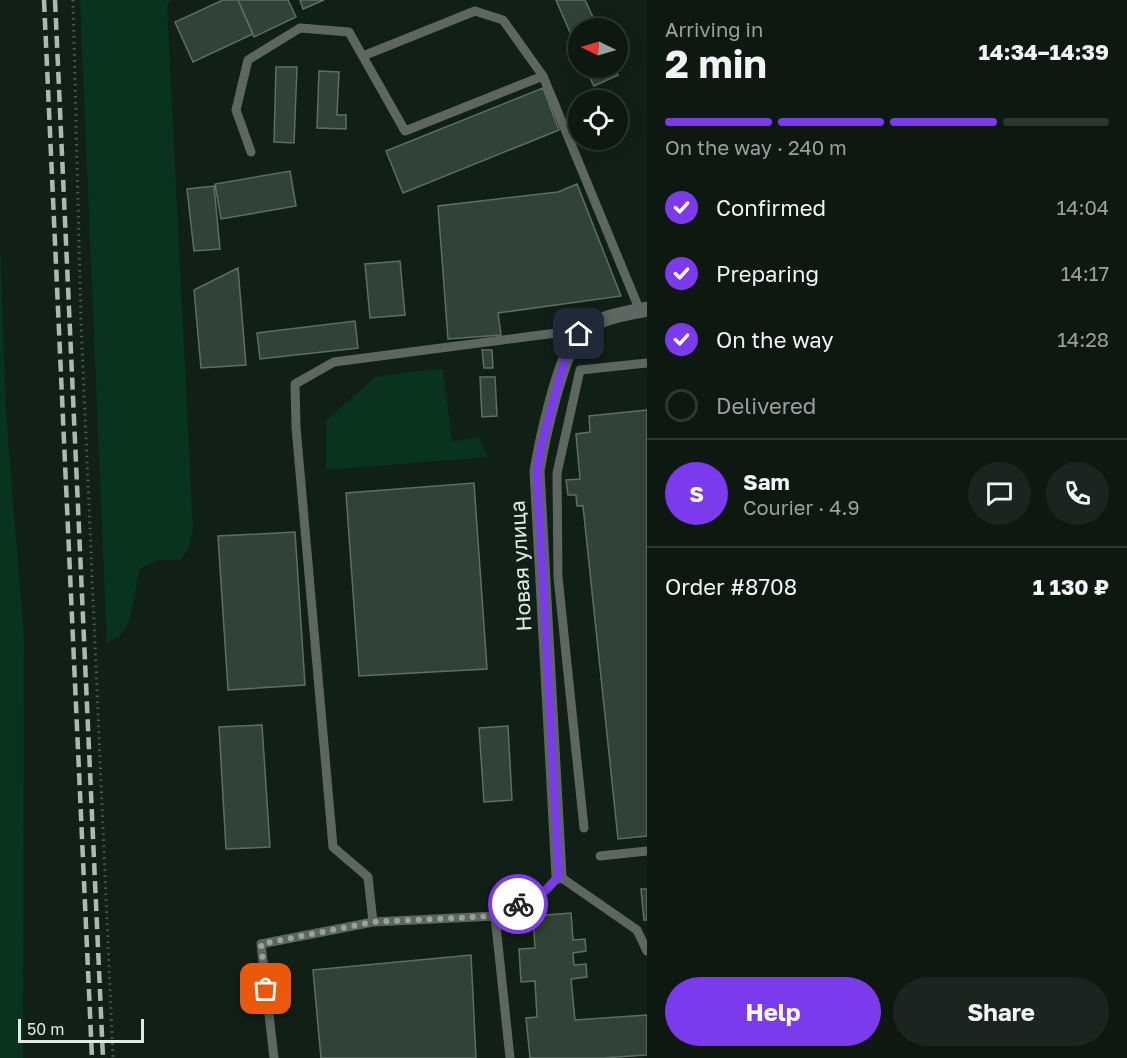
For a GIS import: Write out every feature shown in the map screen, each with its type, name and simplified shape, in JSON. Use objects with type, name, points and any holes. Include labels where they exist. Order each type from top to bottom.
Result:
[{"type":"street","points":[[579,334],[600,320],[644,310]]},
{"type":"street","name":"Новая улица","points":[[559,876],[537,471],[541,447],[567,352],[579,334]]},
{"type":"lane","points":[[363,56],[475,11],[503,20],[543,76],[644,310]]},
{"type":"lane","points":[[251,152],[236,110],[248,60],[300,28],[349,32],[405,131],[543,76]]},
{"type":"lane","points":[[373,922],[368,877],[333,847],[296,427],[295,384],[334,362],[564,332],[579,334]]},
{"type":"lane","points":[[584,828],[558,577],[557,473],[580,370],[647,363]]},
{"type":"lane","points":[[600,856],[647,851]]},
{"type":"lane","points":[[274,1058],[261,944],[373,922],[495,916],[546,890],[559,876],[637,930],[647,951]]},
{"type":"lane","points":[[495,916],[510,1058]]},
{"type":"path","points":[[73,0],[81,322],[113,1058]]},
{"type":"green space","points":[[80,0],[171,0],[167,5],[193,531],[188,550],[180,560],[159,560],[140,568],[126,627],[121,634],[107,644]]},
{"type":"green space","points":[[0,240],[6,413],[24,638],[23,1058],[0,1058]]},
{"type":"green space","points":[[443,369],[452,442],[479,437],[488,457],[326,470],[326,421],[375,377]]},
{"type":"building","points":[[223,0],[238,0],[253,34],[193,62],[175,22]]},
{"type":"building","points":[[238,0],[288,0],[296,17],[254,37]]},
{"type":"building","points":[[300,0],[324,0],[303,9]]},
{"type":"building","points":[[556,0],[585,0],[593,18],[568,18],[568,28]]},
{"type":"building","points":[[276,67],[297,67],[294,143],[274,142]]},
{"type":"building","points":[[319,71],[339,72],[337,115],[346,115],[346,129],[317,128]]},
{"type":"building","points":[[590,78],[611,78],[594,86]]},
{"type":"building","points":[[543,88],[559,130],[403,193],[386,151]]},
{"type":"building","points":[[290,171],[296,206],[221,219],[215,184]]},
{"type":"building","points":[[577,184],[621,296],[498,313],[501,335],[448,339],[438,206],[558,192]]},
{"type":"building","points":[[214,186],[220,249],[194,251],[187,189]]},
{"type":"building","points":[[400,261],[405,315],[370,318],[365,264]]},
{"type":"building","points":[[238,268],[246,365],[201,368],[194,290]]},
{"type":"building","points":[[355,321],[358,348],[260,359],[257,333]]},
{"type":"building","points":[[482,350],[492,350],[493,368],[484,368]]},
{"type":"building","points":[[480,377],[495,377],[497,416],[482,417]]},
{"type":"building","points":[[647,410],[647,836],[618,839],[583,506],[577,506],[576,495],[568,495],[566,480],[580,479],[576,434],[590,432],[589,416]]},
{"type":"building","points":[[474,483],[487,669],[359,676],[346,493]]},
{"type":"building","points":[[295,532],[305,685],[228,690],[218,536]]},
{"type":"building","points":[[262,725],[270,847],[226,849],[219,727]]},
{"type":"building","points":[[508,726],[512,800],[484,802],[479,728]]},
{"type":"building","points":[[641,889],[647,889],[647,920],[644,920]]},
{"type":"building","points":[[571,913],[573,940],[585,939],[586,951],[573,953],[574,965],[586,964],[587,977],[571,979],[575,1020],[647,1015],[647,1055],[603,1058],[530,1058],[526,1018],[537,1017],[535,981],[521,982],[519,949],[535,948],[533,916]]},
{"type":"building","points":[[471,955],[476,1058],[321,1058],[313,970]]},
{"type":"railway","points":[[44,0],[92,1058]]},
{"type":"railway","points":[[55,0],[103,1058]]},
{"type":"way so far","points":[[266,989],[261,944],[373,922],[495,916],[518,904]]},
{"type":"route","points":[[518,904],[546,890],[559,876],[537,471],[541,447],[567,352],[579,334]]}]
